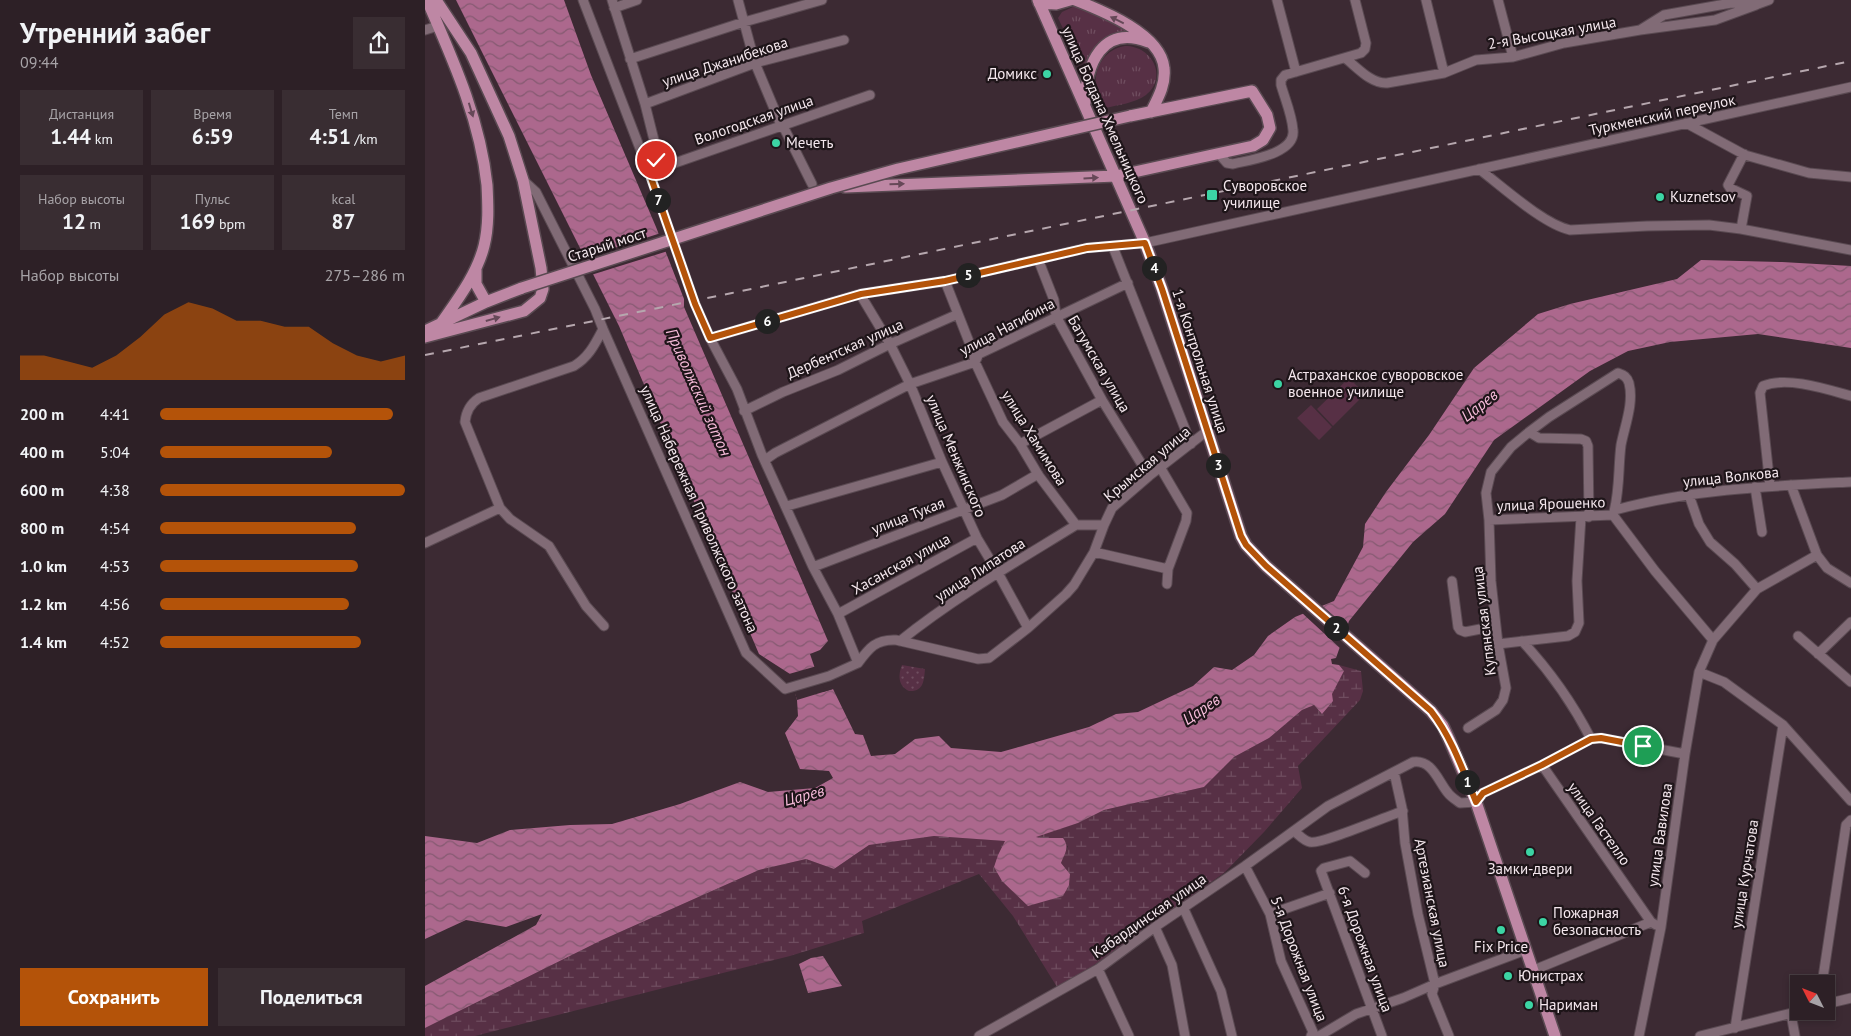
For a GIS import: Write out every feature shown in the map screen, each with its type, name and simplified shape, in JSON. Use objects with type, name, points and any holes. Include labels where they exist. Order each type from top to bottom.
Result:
[{"type":"main road","points":[[427,0],[466,93],[476,125],[485,164],[488,203],[488,226],[477,266],[444,327]]},
{"type":"main road","points":[[425,338],[444,327],[524,311],[540,298],[543,288],[541,268],[523,180],[509,136],[471,53],[436,0]]},
{"type":"main road","points":[[1039,1],[1056,4],[1070,0]]},
{"type":"main road","points":[[1075,0],[1125,23],[1137,30],[1155,46],[1163,60],[1164,79],[1151,112]]},
{"type":"main road","name":"улица Богдана Хмельницкого","points":[[1039,1],[1145,243]]},
{"type":"main road","points":[[1085,107],[1085,88],[1092,64],[1099,50],[1121,37],[1139,38],[1155,46]]},
{"type":"main road","points":[[1070,72],[1084,70],[1092,64]]},
{"type":"main road","points":[[1252,91],[1263,109],[1270,128],[1263,140],[1253,146],[1116,176],[831,188],[947,156],[1252,91]]},
{"type":"main road","name":"Старый мост","points":[[425,331],[444,327],[487,302],[521,288],[831,188]]},
{"type":"main road","name":"1-я Контрольная улица","points":[[1145,243],[1162,289],[1241,536],[1246,545],[1266,566],[1423,702],[1443,726],[1476,802],[1555,1036]]},
{"type":"main road","points":[[477,266],[476,284],[480,294],[487,302]]},
{"type":"street","points":[[583,0],[649,172],[695,304],[710,338],[737,389],[744,411],[765,460],[813,567],[838,614],[858,663]]},
{"type":"street","points":[[637,0],[613,4],[645,104],[656,151],[656,160],[649,172]]},
{"type":"street","points":[[738,0],[755,63],[781,125],[813,184]]},
{"type":"street","points":[[630,59],[744,22],[822,0]]},
{"type":"street","points":[[1277,0],[1296,72]]},
{"type":"street","points":[[1219,154],[1227,163],[1231,164],[1262,158],[1286,145],[1294,131],[1281,82],[1285,75],[1361,53],[1365,49],[1366,43],[1355,0]]},
{"type":"street","points":[[1426,0],[1444,73]]},
{"type":"street","points":[[1498,0],[1513,57]]},
{"type":"street","name":"2-я Высоцкая улица","points":[[1345,58],[1374,80],[1381,83],[1444,73],[1475,60],[1513,57],[1564,43],[1640,30],[1664,15],[1731,1],[1758,4],[1769,0]]},
{"type":"street","points":[[1640,30],[1715,20],[1758,4]]},
{"type":"street","points":[[425,30],[438,26]]},
{"type":"street","name":"улица Джанибекова","points":[[645,104],[755,63],[844,40]]},
{"type":"street","name":"Туркменский переулок","points":[[710,338],[861,294],[945,281],[1087,248],[1145,243],[1851,87]]},
{"type":"street","name":"Вологодская улица","points":[[649,172],[870,95]]},
{"type":"street","points":[[1686,123],[1743,154],[1809,173],[1851,177]]},
{"type":"street","points":[[1741,229],[1747,196],[1730,188],[1728,185],[1743,154]]},
{"type":"street","points":[[1479,169],[1543,217],[1570,230],[1709,225],[1741,229],[1851,250]]},
{"type":"street","name":"улица Набережная Приволжского затона","points":[[523,180],[536,192],[595,308],[746,653],[789,688],[829,676],[858,663]]},
{"type":"street","points":[[1113,246],[1191,444]]},
{"type":"street","name":"Батумская улица","points":[[1038,260],[1054,300],[1056,316],[1102,400],[1149,476]]},
{"type":"street","name":"улица Хамимова","points":[[945,281],[959,314],[975,362],[1003,422],[1020,444],[1038,474],[1076,525]]},
{"type":"street","name":"улица Нагибина","points":[[765,460],[775,453],[910,384],[975,362],[979,354],[1128,283]]},
{"type":"street","name":"улица Менжинского","points":[[861,294],[890,344],[910,384],[963,510],[1028,628]]},
{"type":"street","name":"Дербентская улица","points":[[744,411],[959,314]]},
{"type":"street","points":[[603,329],[589,353],[574,366],[479,398],[466,412],[465,422],[500,508],[510,519],[549,546],[585,606],[604,626]]},
{"type":"street","points":[[1498,644],[1568,636],[1575,632],[1579,623],[1577,581],[1585,517],[1588,446],[1581,439],[1539,438],[1529,432],[1618,373],[1624,375],[1629,382],[1629,410],[1621,446],[1614,512],[1655,571],[1713,640]]},
{"type":"street","points":[[1770,486],[1760,393],[1763,386],[1783,381],[1851,396]]},
{"type":"street","points":[[1020,444],[1102,400]]},
{"type":"street","name":"Крымская улица","points":[[858,663],[869,647],[875,643],[888,640],[900,641],[981,660],[989,658],[1028,628],[1074,585],[1094,552],[1103,525],[1112,508],[1160,467],[1207,431]]},
{"type":"street","name":"Купянская улица","points":[[1468,728],[1496,710],[1505,695],[1506,688],[1498,644],[1491,581],[1486,493],[1491,472],[1511,446],[1529,432]]},
{"type":"street","points":[[787,506],[942,462]]},
{"type":"street","points":[[1160,467],[1187,513],[1186,521],[1168,569],[1167,584]]},
{"type":"street","name":"улица Тукая","points":[[813,567],[963,510],[1001,494],[1038,474]]},
{"type":"street","name":"улица Волкова","points":[[1614,512],[1651,500],[1717,490],[1755,486],[1851,482]]},
{"type":"street","points":[[1791,485],[1817,555],[1827,568],[1851,583]]},
{"type":"street","points":[[1755,486],[1761,532]]},
{"type":"street","points":[[1689,495],[1699,524],[1710,542],[1735,564],[1757,589]]},
{"type":"street","points":[[425,543],[500,508]]},
{"type":"street","name":"улица Ярошенко","points":[[1489,520],[1585,517],[1614,512]]},
{"type":"street","points":[[1076,525],[1103,525]]},
{"type":"street","name":"улица Липатова","points":[[900,641],[998,573],[1076,525]]},
{"type":"street","name":"Хасанская улица","points":[[838,614],[977,538]]},
{"type":"street","points":[[1094,552],[1168,569]]},
{"type":"street","name":"улица Вавилова","points":[[1639,1036],[1661,927],[1685,754],[1699,672],[1713,640],[1757,589],[1817,555]]},
{"type":"street","points":[[1452,581],[1460,630],[1465,632],[1496,626]]},
{"type":"street","points":[[1818,654],[1851,622]]},
{"type":"street","points":[[1798,636],[1851,682]]},
{"type":"street","points":[[1522,641],[1546,667],[1571,703],[1591,739]]},
{"type":"street","points":[[1699,672],[1724,682],[1783,725],[1851,801]]},
{"type":"street","name":"улица Курчатова","points":[[1735,1028],[1783,725]]},
{"type":"street","points":[[1476,802],[1483,793],[1591,739],[1601,738],[1685,754]]},
{"type":"street","name":"Кабардинская улица","points":[[979,1036],[1098,969],[1328,806],[1413,762],[1424,762],[1430,767],[1453,798],[1460,803],[1476,802]]},
{"type":"street","name":"улица Гастелло","points":[[1542,765],[1651,922]]},
{"type":"street","name":"Артезианская улица","points":[[1394,772],[1403,811],[1405,842],[1418,914],[1435,984],[1431,994],[1449,1036]]},
{"type":"street","points":[[1294,831],[1308,842],[1315,842],[1349,832],[1382,817],[1403,811]]},
{"type":"street","points":[[1822,975],[1846,825],[1851,820]]},
{"type":"street","name":"6-я Дорожная улица","points":[[1365,873],[1350,861],[1324,868],[1321,871],[1382,1036]]},
{"type":"street","name":"5-я Дорожная улица","points":[[1245,866],[1270,914],[1281,961],[1313,1032],[1311,1036]]},
{"type":"street","points":[[1270,914],[1330,893]]},
{"type":"street","points":[[1183,907],[1221,991],[1232,1036]]},
{"type":"street","points":[[1533,970],[1651,922],[1661,927]]},
{"type":"street","points":[[1155,927],[1172,965],[1185,1036]]},
{"type":"street","points":[[1319,1036],[1356,1014],[1403,998],[1526,950]]},
{"type":"street","points":[[1098,969],[1129,1036]]},
{"type":"street","points":[[1835,1002],[1851,998]]},
{"type":"street","points":[[1700,1036],[1790,1014]]},
{"type":"street","points":[[1792,1020],[1795,1036]]},
{"type":"green space","points":[[1073,7],[1079,7],[1131,31],[1130,34],[1107,37],[1099,44],[1086,63],[1080,63],[1058,18],[1062,12]]},
{"type":"green space","points":[[1125,46],[1135,47],[1150,57],[1154,64],[1156,80],[1153,88],[1142,98],[1105,108],[1097,89],[1096,79],[1099,65],[1112,51]]},
{"type":"green space","points":[[1349,378],[1365,394],[1333,426],[1317,409]]},
{"type":"green space","points":[[1311,405],[1332,427],[1319,440],[1297,418]]},
{"type":"green space","points":[[902,665],[925,669],[922,684],[918,690],[909,691],[901,683],[900,673]]},
{"type":"green space","points":[[1339,665],[1361,671],[1363,691],[1360,700],[1298,766],[1302,788],[1264,832],[1224,873],[1087,970],[1057,987],[1013,916],[979,874],[862,921],[864,933],[790,956],[475,1036],[425,1036],[425,1028],[602,940],[759,870],[806,859],[834,869],[869,845],[934,836],[1006,841],[998,855],[1069,885],[1070,874],[1061,863],[1068,846],[1034,837],[1078,823],[1104,810],[1204,787],[1234,757],[1269,738],[1302,710],[1314,705],[1321,713],[1344,671]]},
{"type":"water","points":[[456,0],[564,0],[591,75],[656,227],[684,299],[684,307],[828,641],[820,650],[810,654],[823,692],[833,689],[855,734],[863,735],[871,756],[895,754],[915,739],[939,736],[951,748],[1001,752],[1089,727],[1116,714],[1138,712],[1193,686],[1214,667],[1232,670],[1254,655],[1268,636],[1295,617],[1334,601],[1363,547],[1365,524],[1474,368],[1538,314],[1570,304],[1677,279],[1701,260],[1851,266],[1851,348],[1758,334],[1670,342],[1628,351],[1590,371],[1494,440],[1445,514],[1413,542],[1349,621],[1336,658],[1331,659],[1332,664],[1339,665],[1344,671],[1332,694],[1333,701],[1322,714],[1314,705],[1302,710],[1269,738],[1234,757],[1204,787],[1104,810],[1078,823],[1036,837],[1063,838],[1065,841],[1066,850],[1061,863],[1070,874],[1069,885],[1063,896],[1028,906],[1002,881],[994,867],[1005,841],[934,836],[869,845],[834,869],[806,859],[759,870],[602,940],[425,1028],[425,986],[536,925],[542,914],[506,927],[466,920],[425,939],[425,836],[477,843],[510,830],[612,824],[680,804],[740,782],[768,792],[815,788],[833,778],[829,771],[800,769],[785,733],[798,716],[797,700],[790,674],[759,654],[619,326]]},
{"type":"water","points":[[823,956],[842,986],[808,993],[799,964],[811,958]]},
{"type":"pier","points":[[661,233],[668,251],[591,275],[583,258]]},
{"type":"pier","points":[[1320,604],[1349,629],[1341,649],[1301,612]]},
{"type":"pier","points":[[817,666],[824,689],[832,686],[833,689],[797,700],[789,674]]},
{"type":"railway","points":[[425,355],[1851,61]]},
{"type":"place","name":"Домикс","points":[[1047,74]]},
{"type":"place","name":"Мечеть","points":[[776,143]]},
{"type":"place","name":"Суворовское училище","points":[[1212,195]]},
{"type":"place","name":"Kuznetsov","points":[[1660,197]]},
{"type":"place","name":"Астраханское суворовское военное училище","points":[[1278,384]]},
{"type":"place","name":"Замки-двери","points":[[1530,852]]},
{"type":"place","name":"Пожарная безопасность","points":[[1543,922]]},
{"type":"place","name":"Fix Price","points":[[1501,930]]},
{"type":"place","name":"Юнистрах","points":[[1508,976]]},
{"type":"place","name":"Нариман","points":[[1529,1005]]},
{"type":"route","points":[[656,160],[649,172],[695,304],[710,338],[861,294],[945,281],[1087,248],[1145,243],[1162,289],[1241,536],[1246,545],[1266,566],[1423,702],[1443,726],[1476,802],[1483,793],[1591,739],[1601,738],[1643,746]]},
{"type":"water label","name":"Приволжский затон","points":[[699,392]]},
{"type":"water label","name":"Царев","points":[[1479,405]]},
{"type":"water label","name":"Царев","points":[[1201,709]]},
{"type":"water label","name":"Царев","points":[[804,795]]}]
